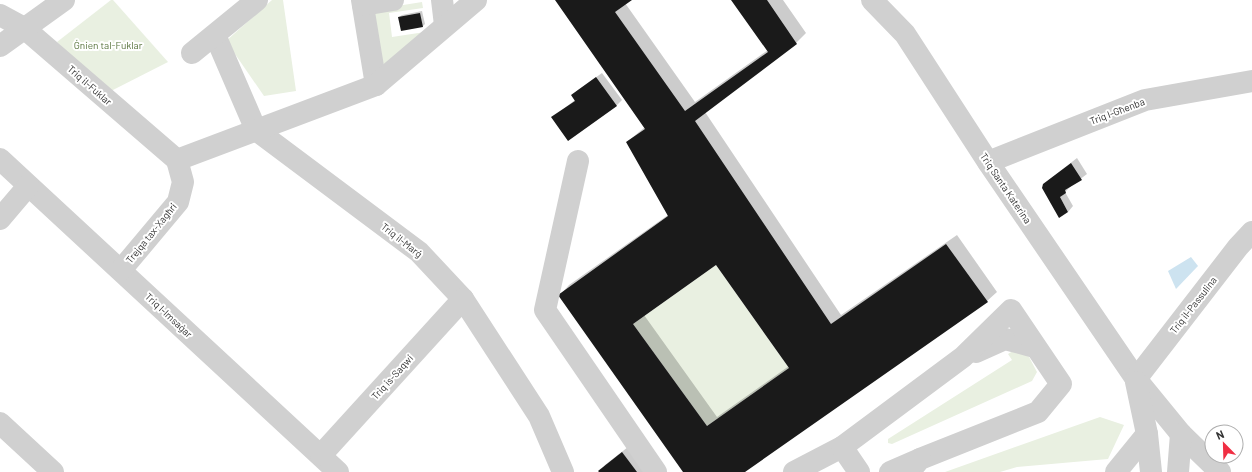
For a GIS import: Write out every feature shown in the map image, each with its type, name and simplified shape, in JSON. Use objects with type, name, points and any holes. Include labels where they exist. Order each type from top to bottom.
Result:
[{"type":"street","points":[[0,46],[64,0]]},
{"type":"street","points":[[192,53],[257,0]]},
{"type":"street","points":[[376,85],[363,2],[392,0]]},
{"type":"street","points":[[442,0],[445,25]]},
{"type":"street","points":[[177,160],[376,85],[476,0]]},
{"type":"street","name":"Triq Santa Katerina","points":[[872,0],[904,34],[988,162],[1136,379],[1181,434],[1220,472]]},
{"type":"street","name":"Triq il-Fuklar","points":[[0,15],[24,28],[177,160]]},
{"type":"street","name":"Triq il-Marġ","points":[[215,35],[256,130],[419,252],[463,299],[539,416],[562,472]]},
{"type":"street","name":"Triq l-Għenba","points":[[988,162],[1145,100],[1252,81]]},
{"type":"street","name":"Triq l-Imsaġar","points":[[0,159],[338,472]]},
{"type":"street","name":"Trejqa tax-Xagħri","points":[[121,270],[178,202],[182,182],[177,160]]},
{"type":"street","points":[[578,161],[545,310],[656,472]]},
{"type":"street","points":[[0,218],[28,186]]},
{"type":"street","name":"Triq il-Passulina","points":[[1136,379],[1252,232]]},
{"type":"street","name":"Triq is-Saqwi","points":[[320,455],[463,299]]},
{"type":"street","points":[[794,472],[842,447],[962,358],[1011,310],[1061,384],[1038,412],[915,466],[890,472]]},
{"type":"street","points":[[962,358],[1005,339],[1036,346]]},
{"type":"street","name":"Triq Santa Katerina","points":[[1136,379],[1147,434],[1152,472]]},
{"type":"street","points":[[0,423],[53,472]]},
{"type":"street","points":[[1116,472],[1147,434]]},
{"type":"street","points":[[1178,472],[1181,434]]},
{"type":"street","points":[[842,447],[859,472]]},
{"type":"green space","name":"Ġnien tal-Fuklar","points":[[113,0],[168,62],[109,92],[57,42]]},
{"type":"green space","points":[[272,0],[283,0],[296,91],[264,96],[226,41]]},
{"type":"green space","points":[[422,2],[423,8],[389,13],[392,37],[425,32],[380,70],[372,10]]},
{"type":"green space","points":[[716,265],[789,368],[707,426],[633,324]]},
{"type":"green space","points":[[1016,349],[1029,357],[1037,372],[1032,381],[892,444],[888,443],[888,439],[1012,360],[1008,354]]},
{"type":"green space","points":[[1100,417],[1124,425],[1108,459],[1017,467],[1000,472],[945,472]]},
{"type":"water","points":[[1191,257],[1198,266],[1176,289],[1168,271]]},
{"type":"building","points":[[555,0],[632,0],[615,12],[685,111],[768,52],[731,0],[767,0],[797,44],[695,121],[831,324],[946,244],[988,302],[745,472],[683,472],[558,295],[668,216],[626,142],[645,129]],"holes":[[[716,265],[789,368],[707,426],[633,324]]]},
{"type":"building","points":[[420,13],[423,27],[401,31],[398,17]]},
{"type":"building","points":[[596,77],[617,106],[568,141],[551,117],[575,101],[571,95]]},
{"type":"building","points":[[1071,163],[1082,180],[1065,190],[1066,193],[1060,197],[1068,212],[1059,218],[1042,188],[1043,184]]},
{"type":"building","points":[[622,452],[637,472],[598,471]]}]
